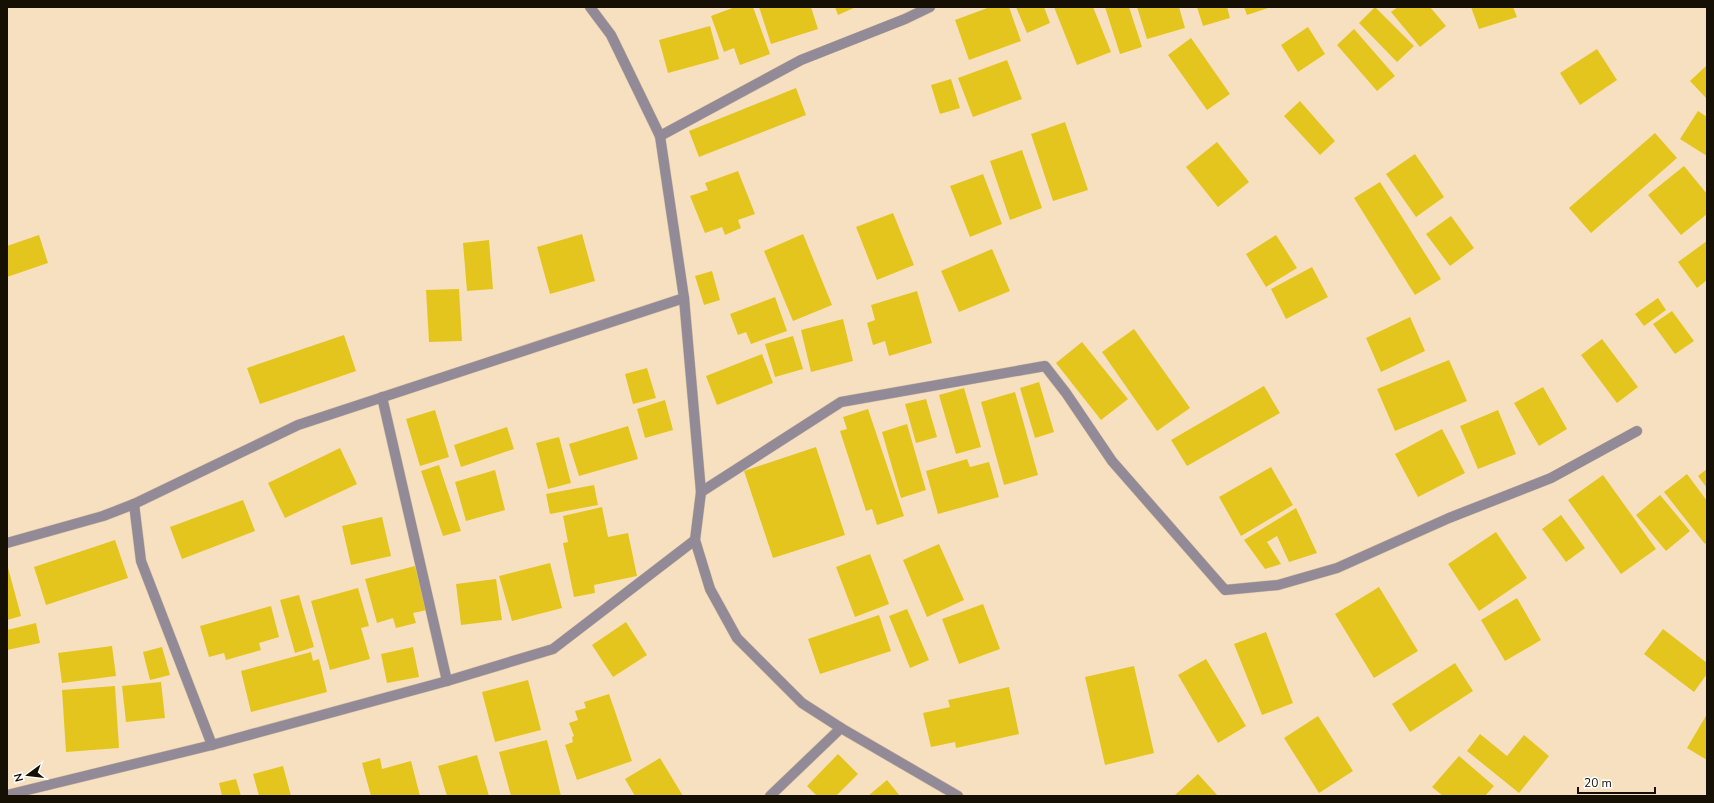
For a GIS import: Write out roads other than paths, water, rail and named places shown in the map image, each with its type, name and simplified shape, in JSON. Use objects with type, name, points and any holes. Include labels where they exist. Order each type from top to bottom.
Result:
[{"type":"street","points":[[590,7],[611,35],[660,136],[684,298],[701,492],[696,540],[710,589],[738,638],[802,704],[958,796]]},
{"type":"street","points":[[660,136],[801,60],[905,19],[930,7]]},
{"type":"street","points":[[7,543],[103,516],[134,504],[298,425],[684,298]]},
{"type":"street","points":[[701,492],[841,402],[1045,366],[1066,392],[1112,461],[1224,590],[1278,585],[1337,568],[1449,518],[1551,478],[1637,431]]},
{"type":"street","points":[[382,397],[447,681]]},
{"type":"street","points":[[134,504],[141,561],[212,745]]},
{"type":"street","points":[[7,795],[212,745],[447,681],[553,649],[696,540]]},
{"type":"street","points":[[770,796],[841,728]]}]
